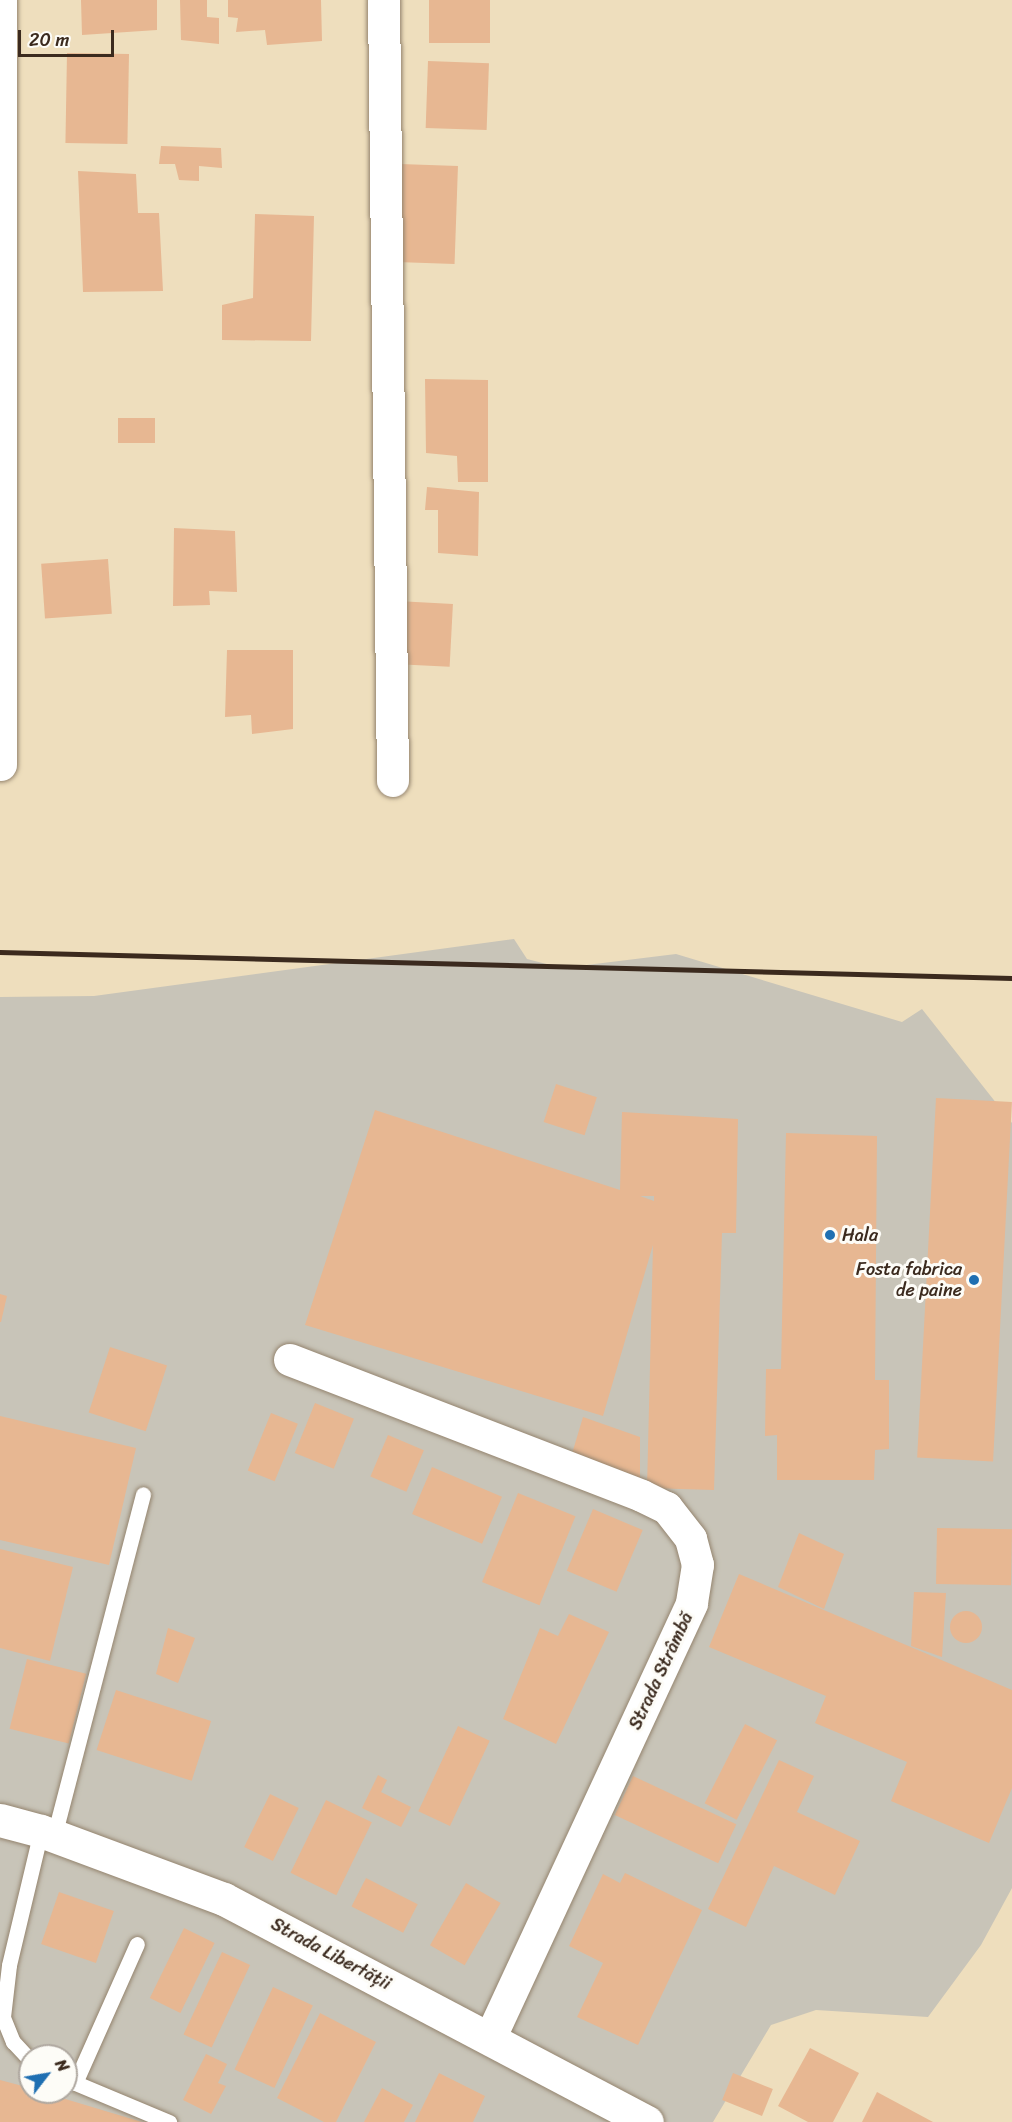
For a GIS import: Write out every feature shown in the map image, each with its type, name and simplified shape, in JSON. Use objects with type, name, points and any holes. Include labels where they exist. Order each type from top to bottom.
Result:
[{"type":"main road","name":"Strada Libertății","points":[[0,1820],[48,1833],[224,1899],[647,2122]]},
{"type":"street","points":[[1,765],[2,0]]},
{"type":"street","points":[[384,0],[393,781]]},
{"type":"street","name":"Strada Strâmbă","points":[[290,1360],[642,1496],[667,1508],[691,1539],[698,1565],[692,1604],[491,2038]]},
{"type":"lane","points":[[18,2047],[13,2042],[3,2017],[9,1965],[143,1494]]},
{"type":"lane","points":[[78,2065],[137,1944]]},
{"type":"lane","points":[[78,2084],[169,2122]]},
{"type":"shaded area","points":[[514,939],[527,959],[562,968],[676,954],[902,1022],[922,1009],[1012,1123],[1012,1888],[981,1945],[928,2017],[816,2010],[771,2025],[713,2122],[0,2122],[0,997],[94,996]]},
{"type":"building","points":[[81,0],[157,0],[157,30],[82,35]]},
{"type":"building","points":[[180,0],[207,0],[207,17],[219,18],[219,44],[181,40]]},
{"type":"building","points":[[228,0],[321,0],[322,41],[267,45],[265,30],[236,32],[238,18],[228,17]]},
{"type":"building","points":[[429,0],[490,0],[490,43],[429,43]]},
{"type":"building","points":[[67,53],[129,54],[127,144],[65,143]]},
{"type":"building","points":[[428,61],[489,63],[487,130],[426,128]]},
{"type":"building","points":[[161,146],[221,148],[222,168],[199,166],[199,181],[179,180],[175,164],[159,164]]},
{"type":"building","points":[[400,164],[458,166],[455,264],[397,262]]},
{"type":"building","points":[[78,171],[136,174],[138,213],[159,213],[163,291],[83,292]]},
{"type":"building","points":[[255,214],[314,216],[311,341],[222,340],[222,305],[253,298]]},
{"type":"building","points":[[425,379],[488,380],[488,482],[458,482],[457,456],[426,453]]},
{"type":"building","points":[[118,418],[155,418],[155,443],[118,443]]},
{"type":"building","points":[[427,487],[479,492],[478,556],[438,553],[438,510],[425,510]]},
{"type":"building","points":[[174,528],[235,531],[237,592],[209,591],[210,605],[173,606]]},
{"type":"building","points":[[108,559],[112,614],[45,619],[41,564]]},
{"type":"building","points":[[397,601],[453,604],[450,667],[394,664]]},
{"type":"building","points":[[227,650],[293,650],[293,729],[252,734],[251,715],[225,717]]},
{"type":"building","points":[[556,1084],[597,1097],[585,1135],[544,1122]]},
{"type":"building","name":"Fosta fabrica de paine","points":[[936,1098],[1012,1102],[993,1461],[917,1458]]},
{"type":"building","points":[[375,1110],[620,1190],[622,1112],[738,1119],[736,1233],[722,1233],[714,1490],[647,1488],[653,1245],[603,1416],[305,1325]],"holes":[[[640,1196],[654,1196],[654,1201]]]},
{"type":"building","name":"Hala","points":[[786,1133],[877,1136],[875,1380],[889,1380],[889,1449],[875,1450],[874,1480],[777,1480],[777,1435],[765,1436],[766,1369],[781,1369]]},
{"type":"building","points":[[0,1294],[7,1296],[1,1322],[0,1322]]},
{"type":"building","points":[[110,1347],[167,1366],[146,1431],[89,1413]]},
{"type":"building","points":[[315,1403],[354,1419],[334,1469],[295,1453]]},
{"type":"building","points":[[271,1413],[298,1424],[275,1481],[248,1470]]},
{"type":"building","points":[[0,1416],[136,1448],[109,1565],[0,1540]]},
{"type":"building","points":[[583,1417],[640,1437],[640,1484],[571,1457]]},
{"type":"building","points":[[388,1435],[424,1450],[406,1492],[370,1476]]},
{"type":"building","points":[[432,1467],[502,1497],[482,1544],[412,1514]]},
{"type":"building","points":[[518,1493],[575,1516],[540,1605],[482,1582]]},
{"type":"building","points":[[593,1509],[643,1530],[617,1592],[567,1571]]},
{"type":"building","points":[[937,1528],[1012,1529],[1011,1585],[936,1584]]},
{"type":"building","points":[[799,1533],[844,1554],[824,1609],[778,1587]]},
{"type":"building","points":[[0,1549],[73,1567],[50,1661],[0,1648]]},
{"type":"building","points":[[739,1574],[1012,1690],[1012,1788],[989,1843],[891,1801],[907,1762],[815,1723],[826,1696],[709,1647]]},
{"type":"building","points":[[914,1592],[946,1593],[942,1657],[911,1646]]},
{"type":"building","points":[[966,1611],[978,1615],[982,1627],[978,1639],[966,1643],[954,1639],[950,1627],[954,1615]]},
{"type":"building","points":[[569,1614],[609,1632],[556,1744],[503,1719],[540,1628],[558,1636]]},
{"type":"building","points":[[168,1628],[195,1638],[178,1683],[156,1674]]},
{"type":"building","points":[[27,1659],[86,1674],[69,1744],[10,1729]]},
{"type":"building","points":[[116,1690],[211,1721],[192,1781],[97,1750]]},
{"type":"building","points":[[745,1724],[777,1740],[737,1820],[705,1803]]},
{"type":"building","points":[[458,1726],[490,1741],[450,1826],[418,1811]]},
{"type":"building","points":[[779,1760],[814,1776],[797,1812],[860,1841],[835,1895],[774,1866],[746,1927],[708,1909]]},
{"type":"building","points":[[378,1775],[387,1780],[381,1792],[411,1807],[401,1827],[362,1808]]},
{"type":"building","points":[[633,1776],[736,1824],[718,1863],[615,1815]]},
{"type":"building","points":[[270,1794],[299,1808],[273,1861],[244,1847]]},
{"type":"building","points":[[326,1800],[372,1822],[336,1895],[290,1873]]},
{"type":"building","points":[[625,1873],[702,1910],[638,2045],[577,2017],[603,1963],[569,1946],[603,1874],[620,1883]]},
{"type":"building","points":[[366,1878],[418,1904],[403,1933],[351,1907]]},
{"type":"building","points":[[466,1883],[501,1903],[465,1965],[430,1945]]},
{"type":"building","points":[[59,1892],[114,1911],[96,1963],[41,1944]]},
{"type":"building","points":[[184,1928],[215,1943],[180,2013],[150,1998]]},
{"type":"building","points":[[222,1952],[250,1965],[212,2048],[184,2034]]},
{"type":"building","points":[[273,1987],[313,2006],[274,2088],[235,2069]]},
{"type":"building","points":[[320,2013],[376,2042],[336,2122],[324,2122],[277,2098]]},
{"type":"building","points":[[810,2048],[859,2073],[833,2122],[808,2122],[778,2106]]},
{"type":"building","points":[[206,2054],[227,2064],[218,2083],[226,2086],[211,2114],[183,2100]]},
{"type":"building","points":[[439,2073],[485,2096],[473,2122],[415,2122]]},
{"type":"building","points":[[733,2073],[773,2089],[762,2116],[722,2100]]},
{"type":"building","points":[[0,2080],[18,2085],[18,2104],[78,2103],[142,2122],[0,2122]]},
{"type":"building","points":[[382,2088],[413,2105],[404,2122],[364,2122]]},
{"type":"building","points":[[877,2092],[933,2122],[862,2122]]},
{"type":"railway","points":[[0,952],[1012,978]]},
{"type":"place","name":"Hala","points":[[830,1235]]},
{"type":"place","name":"Fosta fabrica de paine","points":[[974,1280]]}]
